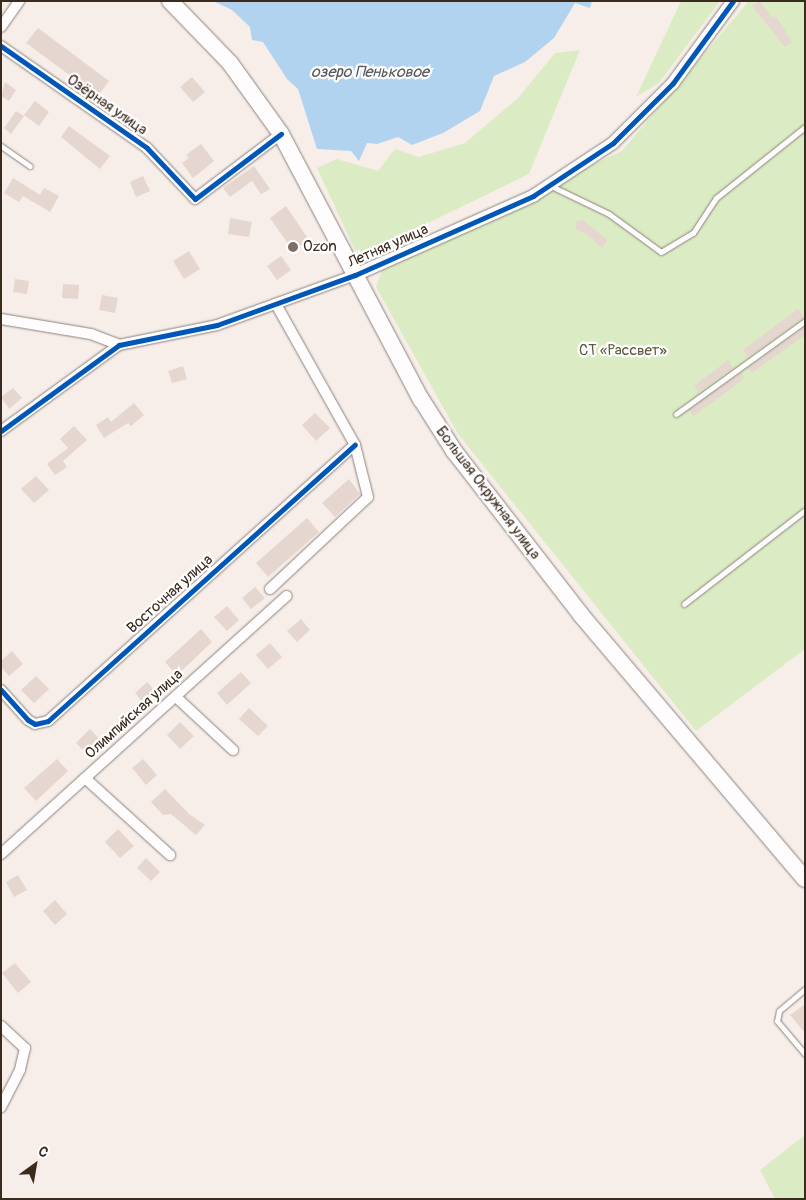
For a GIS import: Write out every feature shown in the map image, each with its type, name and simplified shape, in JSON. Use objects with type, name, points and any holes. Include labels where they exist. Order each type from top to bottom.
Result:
[{"type":"main road","name":"Большая Окружная улица","points":[[170,1],[230,63],[282,134],[421,399],[454,452],[581,615],[805,879]]},
{"type":"street","points":[[1,27],[19,1]]},
{"type":"street","name":"Летняя улица","points":[[1,431],[119,346],[217,325],[276,304],[355,275],[533,196],[613,143],[673,83],[733,1]]},
{"type":"street","name":"Озёрная улица","points":[[1,46],[147,148],[189,194],[200,198],[282,134]]},
{"type":"street","points":[[270,589],[368,497],[355,446],[276,304]]},
{"type":"street","points":[[1,319],[91,334],[119,346]]},
{"type":"street","name":"Восточная улица","points":[[1,690],[28,720],[35,724],[48,721],[355,446]]},
{"type":"street","name":"Олимпийская улица","points":[[1,854],[288,596]]},
{"type":"street","points":[[176,696],[233,750]]},
{"type":"street","points":[[85,778],[170,855]]},
{"type":"street","points":[[1,1026],[25,1048],[20,1070],[1,1107]]},
{"type":"lane","points":[[549,185],[609,214],[661,252],[693,233],[716,198],[805,127]]},
{"type":"lane","points":[[1,146],[30,166]]},
{"type":"lane","points":[[676,414],[805,321]]},
{"type":"lane","points":[[684,604],[805,510]]},
{"type":"lane","points":[[805,989],[779,1010],[778,1020],[805,1054]]},
{"type":"green space","points":[[681,1],[720,1],[659,83],[636,97]]},
{"type":"green space","name":"СТ «Рассвет»","points":[[749,1],[805,1],[805,649],[696,731],[458,434],[376,287],[385,262],[622,151]]},
{"type":"green space","points":[[580,50],[529,174],[358,257],[317,168],[337,159],[378,171],[395,149],[419,157],[465,143],[518,98],[555,53]]},
{"type":"green space","points":[[805,1135],[805,1199],[775,1199],[760,1170]]},
{"type":"water","name":"озеро Пеньковое","points":[[213,1],[592,1],[590,8],[575,3],[554,38],[525,62],[494,76],[480,111],[443,133],[412,145],[398,137],[377,144],[367,143],[359,161],[351,151],[317,149],[298,89],[287,79],[263,42],[252,40],[250,27],[232,10]]},
{"type":"building","points":[[760,1],[773,18],[776,16],[792,42],[785,47],[752,6]]},
{"type":"building","points":[[38,28],[109,81],[98,96],[26,43]]},
{"type":"building","points":[[192,77],[205,92],[193,102],[180,87]]},
{"type":"building","points":[[5,82],[16,90],[9,101],[1,96]]},
{"type":"building","points":[[35,101],[49,112],[39,126],[24,115]]},
{"type":"building","points":[[16,111],[24,116],[11,134],[4,128]]},
{"type":"building","points":[[69,126],[110,156],[100,169],[61,137]]},
{"type":"building","points":[[201,144],[214,161],[193,178],[182,163],[189,158],[186,155]]},
{"type":"building","points":[[254,166],[270,189],[261,194],[252,181],[230,197],[223,188]]},
{"type":"building","points":[[143,176],[150,191],[136,197],[130,182]]},
{"type":"building","points":[[13,178],[40,195],[44,188],[59,196],[50,212],[23,196],[19,202],[4,193]]},
{"type":"building","points":[[286,206],[309,240],[293,251],[270,218]]},
{"type":"building","points":[[230,218],[252,222],[249,237],[228,234]]},
{"type":"building","points":[[583,220],[607,240],[602,248],[588,235],[575,229],[577,221]]},
{"type":"building","points":[[189,251],[200,269],[184,279],[173,261]]},
{"type":"building","points":[[281,256],[291,270],[277,280],[267,266]]},
{"type":"building","points":[[15,279],[29,281],[27,294],[13,292]]},
{"type":"building","points":[[63,284],[79,285],[78,299],[62,298]]},
{"type":"building","points":[[102,295],[118,298],[115,313],[99,310]]},
{"type":"building","points":[[798,309],[804,317],[748,357],[743,350]]},
{"type":"building","points":[[805,327],[805,335],[752,373],[748,368]]},
{"type":"building","points":[[728,360],[733,368],[698,392],[694,386]]},
{"type":"building","points":[[183,366],[187,379],[172,383],[168,371]]},
{"type":"building","points":[[741,373],[744,377],[735,386],[693,416],[689,410]]},
{"type":"building","points":[[13,388],[22,398],[9,409],[1,397]]},
{"type":"building","points":[[134,403],[144,415],[131,426],[128,423],[104,438],[96,425],[108,417],[111,422]]},
{"type":"building","points":[[315,413],[330,428],[316,441],[302,425]]},
{"type":"building","points":[[74,426],[87,440],[63,461],[67,467],[55,475],[47,464],[68,448],[60,439]]},
{"type":"building","points":[[36,476],[49,490],[34,503],[21,489]]},
{"type":"building","points":[[349,479],[360,494],[335,517],[322,503]]},
{"type":"building","points":[[307,518],[319,532],[268,577],[256,563]]},
{"type":"building","points":[[255,587],[265,598],[251,609],[242,598]]},
{"type":"building","points":[[227,606],[239,620],[227,631],[214,617]]},
{"type":"building","points":[[301,619],[310,630],[297,642],[287,631]]},
{"type":"building","points":[[201,629],[212,642],[177,675],[165,662]]},
{"type":"building","points":[[270,643],[282,657],[268,669],[256,655]]},
{"type":"building","points":[[12,651],[23,664],[9,676],[1,667],[1,661]]},
{"type":"building","points":[[241,672],[251,683],[227,705],[217,693]]},
{"type":"building","points":[[36,676],[49,689],[34,703],[21,690]]},
{"type":"building","points":[[147,682],[157,693],[144,704],[135,693]]},
{"type":"building","points":[[249,708],[268,726],[258,736],[239,719]]},
{"type":"building","points":[[180,722],[194,736],[180,749],[167,735]]},
{"type":"building","points":[[90,729],[100,740],[86,753],[76,743]]},
{"type":"building","points":[[57,759],[68,771],[36,801],[24,788]]},
{"type":"building","points":[[143,759],[157,775],[146,785],[132,768]]},
{"type":"building","points":[[165,789],[189,814],[205,825],[196,835],[171,814],[163,815],[151,802]]},
{"type":"building","points":[[118,829],[134,846],[120,858],[105,842]]},
{"type":"building","points":[[146,858],[160,872],[151,881],[137,868]]},
{"type":"building","points":[[18,875],[27,890],[14,897],[6,882]]},
{"type":"building","points":[[55,900],[67,914],[55,925],[43,911]]},
{"type":"building","points":[[15,963],[31,982],[18,993],[2,973]]},
{"type":"building","points":[[805,1004],[805,1033],[790,1015]]},
{"type":"cycle path","points":[[1,431],[119,345],[217,325],[355,275],[533,196],[613,143],[673,83],[733,1]]},
{"type":"cycle path","points":[[1,46],[147,148],[195,199],[281,134]]},
{"type":"cycle path","points":[[1,690],[28,720],[35,724],[48,721],[355,445]]},
{"type":"place","name":"Ozon","points":[[293,247]]}]
